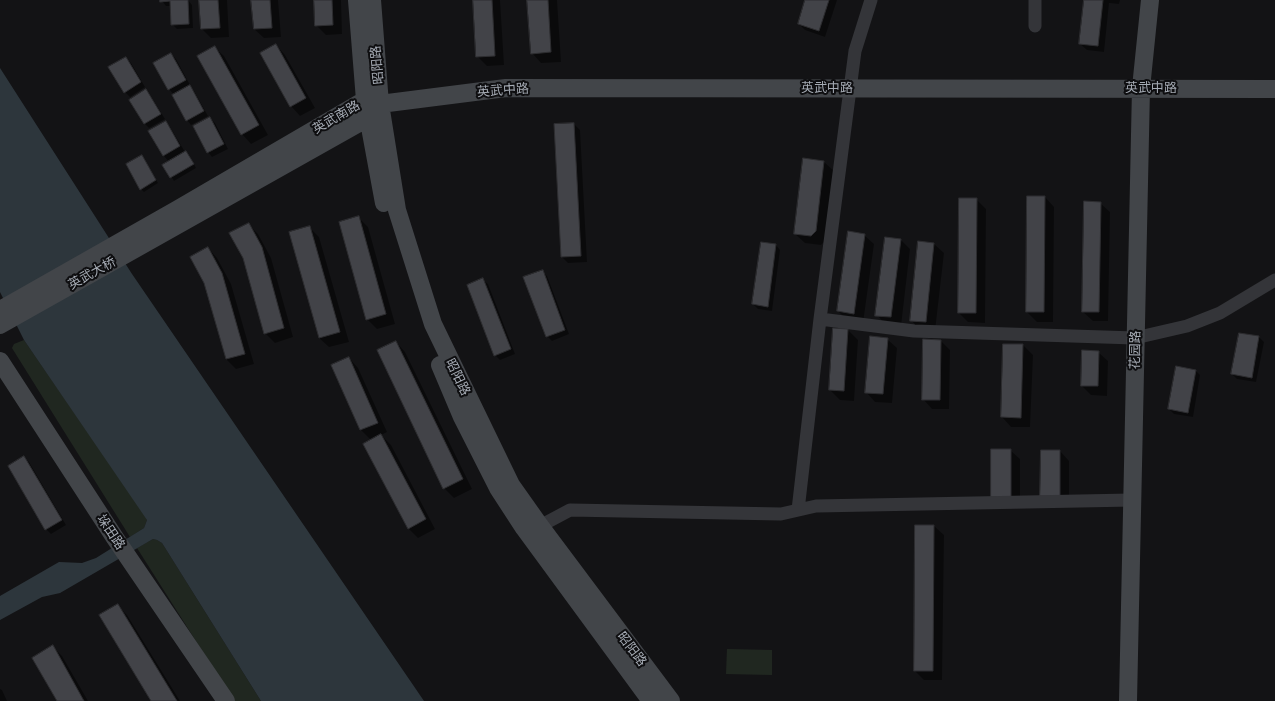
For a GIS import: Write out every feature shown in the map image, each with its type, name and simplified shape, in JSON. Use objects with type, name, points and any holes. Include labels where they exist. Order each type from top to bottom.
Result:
[{"type":"main road","name":"昭阳路","points":[[357,0],[372,102],[397,210],[433,324],[511,485],[671,701]]},
{"type":"main road","name":"昭阳路","points":[[372,0],[372,102],[368,118],[385,210],[424,325],[462,417],[498,488],[524,528],[651,701]]},
{"type":"main road","name":"花园路","points":[[1128,701],[1141,88],[1150,0]]},
{"type":"main road","name":"英武中路","points":[[372,102],[506,88],[1275,89]]},
{"type":"main road","name":"英武南路","points":[[181,215],[372,102]]},
{"type":"main road","name":"英武南路","points":[[181,215],[368,118]]},
{"type":"main road","name":"英武大桥","points":[[0,310],[181,215]]},
{"type":"main road","name":"英武大桥","points":[[0,325],[181,215]]},
{"type":"main road","name":"垛田路","points":[[0,361],[114,538],[226,701]]},
{"type":"street","points":[[798,510],[820,319],[855,51],[871,0]]},
{"type":"street","points":[[1035,0],[1035,26]]},
{"type":"street","points":[[820,319],[914,331],[1135,338],[1187,326],[1220,313],[1275,280]]},
{"type":"street","points":[[540,526],[570,510],[781,514],[816,506],[1132,500]]},
{"type":"shaded area","points":[[0,68],[132,274],[424,701],[261,701],[162,543],[153,539],[60,593],[42,597],[0,620],[0,596],[59,562],[82,563],[96,558],[144,528],[147,520],[24,340],[0,292]]},
{"type":"shaded area","points":[[24,340],[146,517],[147,520],[144,528],[130,537],[12,348],[14,344]]},
{"type":"shaded area","points":[[153,539],[162,543],[261,701],[234,701],[137,548]]},
{"type":"shaded area","points":[[727,649],[772,650],[772,675],[726,674]]},
{"type":"building","points":[[160,0],[188,0],[189,24],[171,25],[170,1],[160,2]]},
{"type":"building","points":[[199,0],[218,0],[220,28],[201,29]]},
{"type":"building","points":[[251,0],[270,0],[272,28],[254,29]]},
{"type":"building","points":[[314,0],[332,0],[333,25],[315,26]]},
{"type":"building","points":[[473,0],[492,0],[495,56],[476,57]]},
{"type":"building","points":[[527,0],[548,0],[551,52],[531,54]]},
{"type":"building","points":[[805,0],[829,0],[819,31],[798,24]]},
{"type":"building","points":[[1084,0],[1103,0],[1098,46],[1079,44]]},
{"type":"building","points":[[276,44],[306,98],[290,107],[260,53]]},
{"type":"building","points":[[215,46],[259,125],[241,135],[197,56]]},
{"type":"building","points":[[171,53],[186,80],[168,90],[153,63]]},
{"type":"building","points":[[126,57],[141,82],[124,93],[108,67]]},
{"type":"building","points":[[190,85],[204,111],[186,121],[172,95]]},
{"type":"building","points":[[146,89],[161,114],[144,124],[129,100]]},
{"type":"building","points":[[210,117],[224,144],[207,153],[193,126]]},
{"type":"building","points":[[166,121],[180,146],[163,156],[148,131]]},
{"type":"building","points":[[574,123],[581,256],[561,257],[554,124]]},
{"type":"building","points":[[186,151],[194,164],[170,178],[162,165]]},
{"type":"building","points":[[142,155],[156,180],[140,190],[126,164]]},
{"type":"building","points":[[803,158],[824,161],[816,231],[811,236],[794,234]]},
{"type":"building","points":[[1027,196],[1045,196],[1044,312],[1026,312]]},
{"type":"building","points":[[959,198],[977,198],[976,313],[958,313]]},
{"type":"building","points":[[1084,201],[1101,202],[1099,312],[1082,312]]},
{"type":"building","points":[[359,216],[386,314],[366,320],[339,222]]},
{"type":"building","points":[[249,223],[262,247],[284,328],[264,334],[243,258],[229,233]]},
{"type":"building","points":[[310,226],[340,332],[319,338],[289,232]]},
{"type":"building","points":[[848,231],[865,234],[854,314],[837,311]]},
{"type":"building","points":[[885,237],[901,239],[891,317],[875,316]]},
{"type":"building","points":[[918,241],[934,243],[926,322],[910,321]]},
{"type":"building","points":[[761,242],[776,244],[768,307],[752,304]]},
{"type":"building","points":[[208,247],[222,273],[245,354],[226,359],[204,283],[190,257]]},
{"type":"building","points":[[543,270],[565,330],[546,337],[523,277]]},
{"type":"building","points":[[483,278],[511,349],[494,356],[467,285]]},
{"type":"building","points":[[833,328],[848,329],[844,391],[829,390]]},
{"type":"building","points":[[1239,333],[1259,336],[1252,378],[1231,374]]},
{"type":"building","points":[[870,336],[888,338],[883,394],[865,393]]},
{"type":"building","points":[[923,339],[941,340],[940,400],[922,400]]},
{"type":"building","points":[[396,341],[463,479],[443,489],[377,350]]},
{"type":"building","points":[[1003,344],[1023,344],[1021,418],[1001,417]]},
{"type":"building","points":[[1082,350],[1099,351],[1098,386],[1081,386]]},
{"type":"building","points":[[349,357],[378,423],[360,430],[331,365]]},
{"type":"building","points":[[1176,366],[1196,370],[1188,413],[1168,409]]},
{"type":"building","points":[[381,434],[426,519],[408,529],[363,444]]},
{"type":"building","points":[[991,449],[1011,449],[1011,497],[991,497]]},
{"type":"building","points":[[1041,450],[1060,450],[1060,497],[1040,496]]},
{"type":"building","points":[[24,456],[62,520],[45,530],[8,466]]},
{"type":"building","points":[[915,525],[934,525],[933,671],[914,671]]},
{"type":"building","points":[[118,604],[177,701],[151,701],[99,615]]},
{"type":"building","points":[[53,645],[84,701],[57,701],[32,658]]}]
